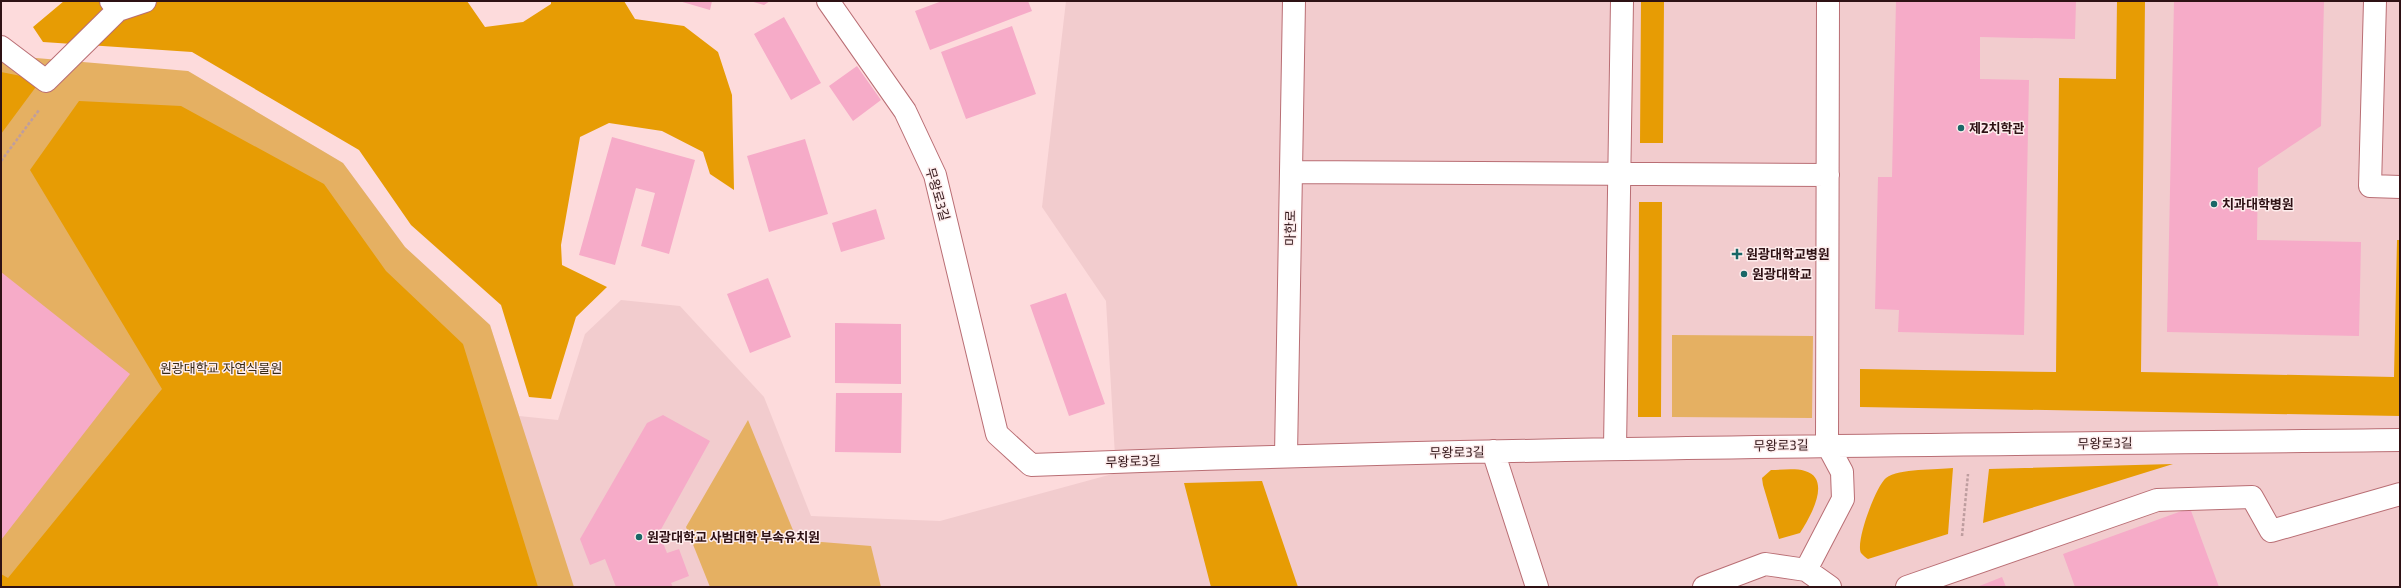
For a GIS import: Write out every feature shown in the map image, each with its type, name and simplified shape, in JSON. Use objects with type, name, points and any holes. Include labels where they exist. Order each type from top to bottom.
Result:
[{"type":"street","points":[[1,47],[46,81],[114,6],[145,1]]},
{"type":"street","name":"무왕로3길","points":[[828,1],[905,111],[935,175],[997,434],[1031,465],[1286,455],[1827,444],[1971,445],[2400,440]]},
{"type":"street","name":"마한로","points":[[1286,455],[1294,1]]},
{"type":"street","points":[[1615,448],[1622,1]]},
{"type":"street","points":[[1806,570],[1843,499],[1842,472],[1827,444],[1828,1]]},
{"type":"street","points":[[2375,1],[2370,186],[2400,187]]},
{"type":"street","points":[[1291,172],[1828,174]]},
{"type":"street","points":[[1493,451],[1537,587]]},
{"type":"street","points":[[1907,587],[2157,500],[2252,497],[2271,531],[2400,494]]},
{"type":"street","points":[[1704,587],[1740,580],[1765,564],[1806,570],[1830,587]]},
{"type":"path","points":[[1,161],[43,104]]},
{"type":"path","points":[[1959,569],[1971,445]]},
{"type":"shaded area","name":"원광대학교","points":[[1066,1],[2400,1],[2400,587],[1,587],[188,71],[343,163],[405,247],[490,325],[519,416],[558,420],[585,334],[621,300],[680,306],[764,397],[811,516],[940,521],[1116,473],[1106,301],[1042,207]]},
{"type":"green space","points":[[64,1],[467,1],[485,27],[523,22],[551,4],[551,1],[624,1],[635,19],[684,26],[718,52],[732,95],[734,190],[710,174],[703,152],[662,131],[609,123],[580,137],[561,245],[562,265],[607,287],[576,317],[551,399],[529,397],[501,305],[411,225],[359,150],[192,52],[43,42],[33,27]]},
{"type":"green space","points":[[1641,1],[1664,1],[1663,143],[1640,143]]},
{"type":"green space","points":[[2117,1],[2145,1],[2141,372],[2394,377],[2397,240],[2400,240],[2400,416],[1860,407],[1860,369],[2056,372],[2059,78],[2116,79]]},
{"type":"green space","name":"원광대학교 자연식물원","points":[[1,55],[188,71],[343,163],[405,247],[490,325],[574,587],[1,587]]},
{"type":"green space","points":[[1,72],[41,80],[1,134]]},
{"type":"green space","name":"원광대학교 자연식물원","points":[[79,101],[181,106],[324,184],[386,271],[463,344],[538,587],[1,587],[1,574],[8,578],[162,389],[30,170]]},
{"type":"green space","points":[[1639,202],[1662,202],[1661,417],[1638,417]]},
{"type":"green space","points":[[1672,335],[1813,336],[1812,418],[1672,417]]},
{"type":"green space","points":[[748,420],[797,540],[871,546],[881,587],[710,587],[686,527]]},
{"type":"green space","points":[[2173,464],[1983,523],[1989,469]]},
{"type":"green space","points":[[1953,468],[1948,534],[1868,559],[1861,553],[1861,538],[1872,502],[1886,478],[1900,472]]},
{"type":"green space","points":[[1793,469],[1805,471],[1813,475],[1817,482],[1818,490],[1809,519],[1800,533],[1779,539],[1762,478],[1771,470]]},
{"type":"green space","points":[[1262,481],[1298,587],[1211,587],[1184,483]]},
{"type":"building","points":[[679,1],[712,1],[710,10]]},
{"type":"building","points":[[750,1],[770,1],[764,5]]},
{"type":"building","points":[[942,1],[1028,1],[1032,11],[930,50],[915,11]]},
{"type":"building","name":"제2치학관","points":[[1896,1],[2076,1],[2075,39],[1980,37],[1980,79],[2029,80],[2024,335],[1898,332],[1899,310],[1875,309],[1878,177],[1892,177]]},
{"type":"building","name":"치과대학병원","points":[[2174,1],[2324,1],[2321,126],[2258,168],[2257,240],[2361,242],[2359,336],[2167,332]]},
{"type":"building","points":[[784,17],[821,83],[791,100],[754,34]]},
{"type":"building","points":[[1012,26],[1036,94],[966,119],[941,52]]},
{"type":"building","points":[[857,66],[881,100],[853,121],[829,86]]},
{"type":"building","points":[[612,137],[695,160],[669,254],[641,246],[655,193],[636,188],[615,265],[579,255]]},
{"type":"building","points":[[805,139],[828,214],[769,232],[747,156]]},
{"type":"building","points":[[876,209],[885,239],[841,252],[832,223]]},
{"type":"building","points":[[1,272],[130,374],[1,540]]},
{"type":"building","points":[[768,278],[791,337],[750,353],[727,294]]},
{"type":"building","points":[[1066,293],[1105,404],[1069,416],[1030,305]]},
{"type":"building","points":[[835,323],[901,324],[901,384],[835,383]]},
{"type":"building","points":[[836,393],[902,393],[901,453],[835,452]]},
{"type":"building","points":[[663,415],[710,441],[659,533],[667,553],[679,549],[689,576],[671,583],[673,587],[616,587],[605,559],[590,565],[580,539],[647,423]]},
{"type":"building","points":[[2190,508],[2219,587],[2075,587],[2063,554]]},
{"type":"building","points":[[2002,577],[2006,587],[1977,587]]},
{"type":"place","name":"제2치학관","points":[[1961,128]]},
{"type":"place","name":"치과대학병원","points":[[2214,204]]},
{"type":"place","name":"원광대학교병원","points":[[1737,254]]},
{"type":"place","name":"원광대학교","points":[[1744,274]]},
{"type":"place","name":"원광대학교 사범대학 부속유치원","points":[[639,537]]}]
